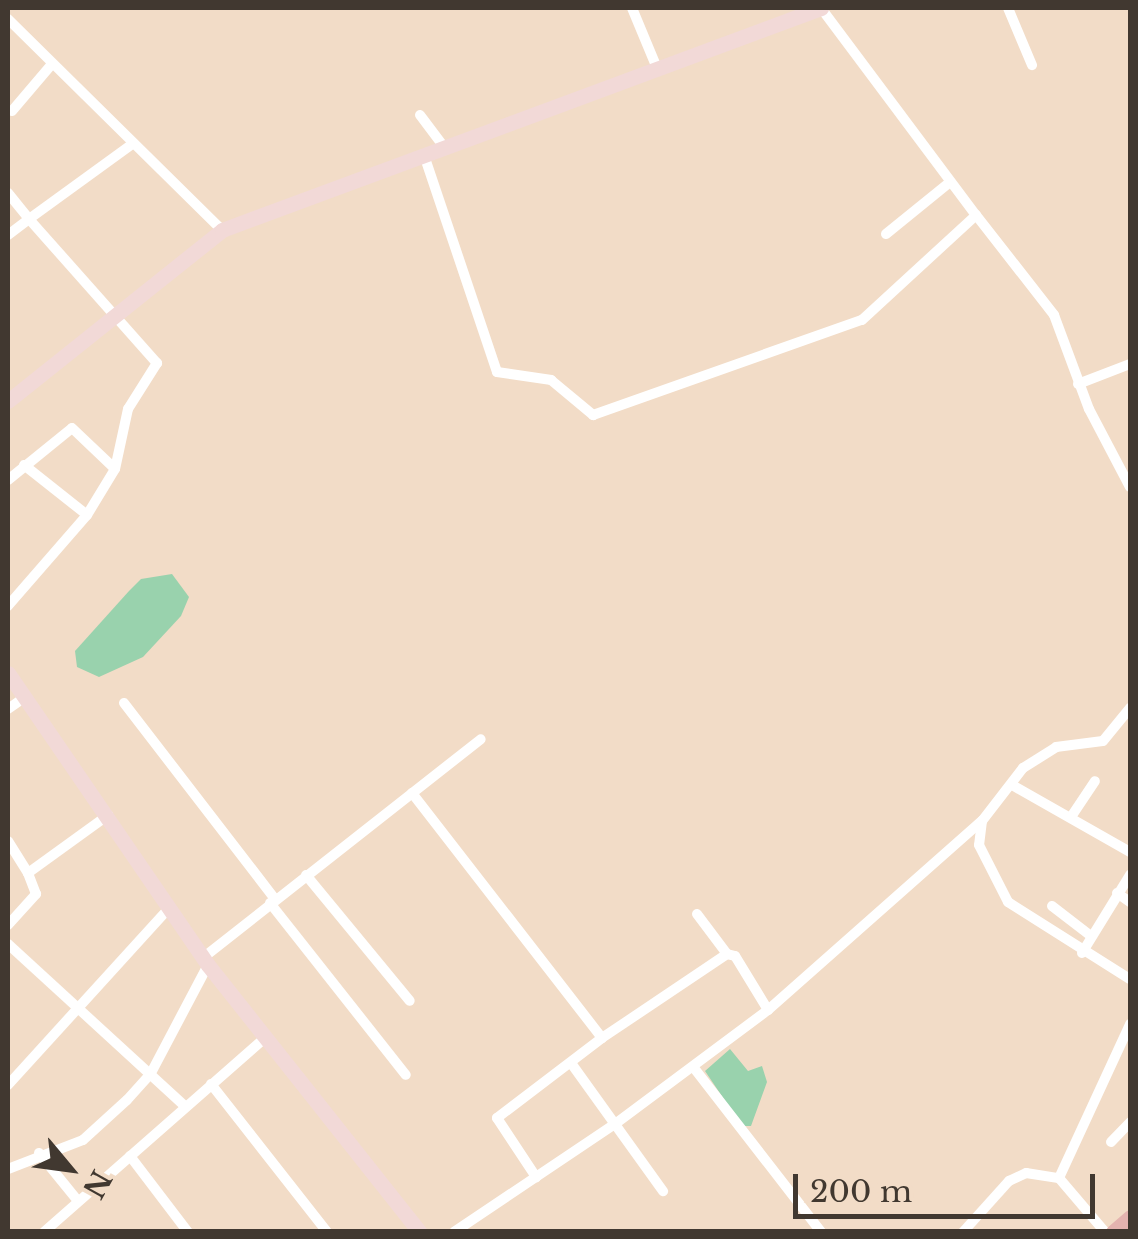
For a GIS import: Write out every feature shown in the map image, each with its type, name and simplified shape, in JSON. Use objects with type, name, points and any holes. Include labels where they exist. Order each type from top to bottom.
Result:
[{"type":"main road","points":[[1113,1232],[1130,1217]]},
{"type":"street","points":[[632,8],[657,68]]},
{"type":"street","points":[[8,401],[222,230],[821,8],[1054,315],[1078,384],[1130,487]]},
{"type":"street","points":[[1008,8],[1032,66]]},
{"type":"street","points":[[8,19],[12,32],[52,64],[222,230]]},
{"type":"street","points":[[12,110],[52,64]]},
{"type":"street","points":[[420,114],[444,148]]},
{"type":"street","points":[[8,235],[132,145]]},
{"type":"street","points":[[424,154],[498,372],[552,380],[593,416],[862,320],[976,215]]},
{"type":"street","points":[[886,234],[950,182]]},
{"type":"street","points":[[8,193],[110,317],[157,363],[128,409],[115,469],[87,515],[8,606]]},
{"type":"street","points":[[1078,384],[1130,364]]},
{"type":"street","points":[[10,474],[72,428],[115,469]]},
{"type":"street","points":[[24,465],[87,515]]},
{"type":"street","points":[[8,672],[206,961],[420,1232]]},
{"type":"street","points":[[8,710],[24,698]]},
{"type":"street","points":[[124,703],[406,1076]]},
{"type":"street","points":[[454,1232],[615,1124],[768,1010],[982,821],[1012,785],[1016,774],[1050,749],[1103,741],[1130,708]]},
{"type":"street","points":[[8,1169],[92,1134],[151,1072],[206,961],[272,901],[481,739]]},
{"type":"street","points":[[1071,817],[1095,781]]},
{"type":"street","points":[[1012,785],[1130,852]]},
{"type":"street","points":[[412,794],[602,1038]]},
{"type":"street","points":[[28,873],[108,815]]},
{"type":"street","points":[[982,821],[979,845],[1008,902],[1082,953],[1130,979]]},
{"type":"street","points":[[8,841],[12,859],[28,873],[36,896],[8,925]]},
{"type":"street","points":[[306,875],[410,1002]]},
{"type":"street","points":[[1082,953],[1130,875]]},
{"type":"street","points":[[1118,894],[1130,902]]},
{"type":"street","points":[[1052,906],[1091,936]]},
{"type":"street","points":[[8,1085],[12,1072],[170,907]]},
{"type":"street","points":[[697,914],[768,1010]]},
{"type":"street","points":[[8,944],[184,1105]]},
{"type":"street","points":[[536,1177],[496,1120],[602,1038],[728,954]]},
{"type":"street","points":[[1059,1178],[1128,1038],[1130,1024]]},
{"type":"street","points":[[44,1232],[184,1105],[265,1038]]},
{"type":"street","points":[[571,1064],[663,1191]]},
{"type":"street","points":[[694,1068],[820,1232]]},
{"type":"street","points":[[210,1084],[327,1232]]},
{"type":"street","points":[[1111,1142],[1130,1122]]},
{"type":"street","points":[[39,1153],[78,1201]]},
{"type":"street","points":[[130,1156],[188,1232]]},
{"type":"street","points":[[963,1232],[1020,1174],[1059,1178],[1105,1232]]},
{"type":"green space","points":[[172,574],[189,597],[181,616],[143,657],[99,677],[77,667],[75,651],[141,579]]},
{"type":"green space","points":[[730,1049],[748,1071],[762,1066],[767,1082],[751,1126],[742,1126],[705,1071]]}]
